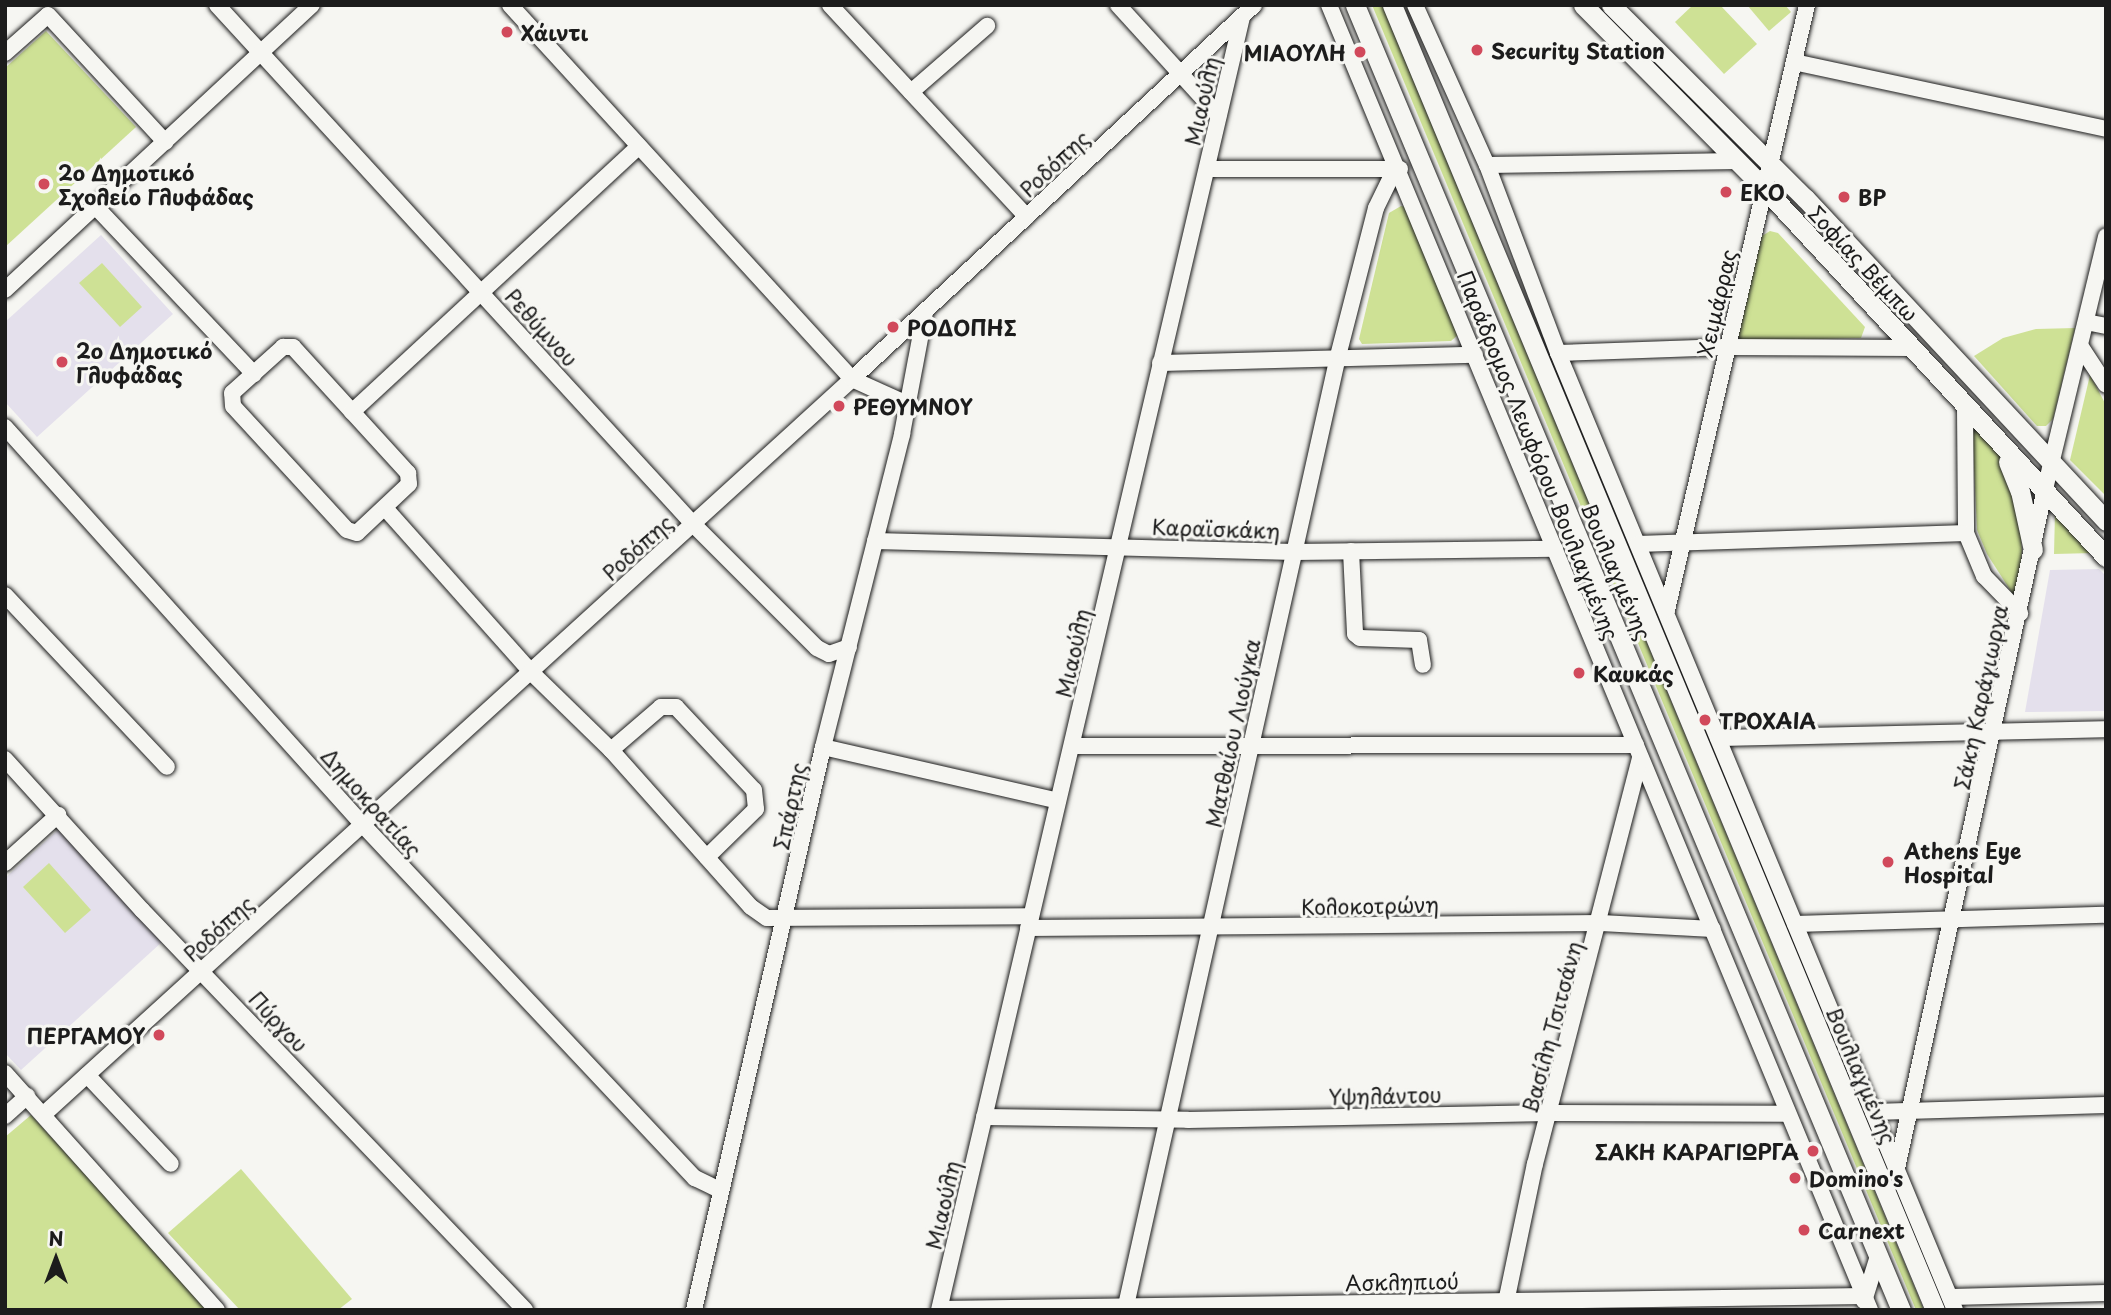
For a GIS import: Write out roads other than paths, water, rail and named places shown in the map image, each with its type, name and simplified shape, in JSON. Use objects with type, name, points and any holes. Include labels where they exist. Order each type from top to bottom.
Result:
[{"type":"main road","name":"Βουλιαγμένης","points":[[1355,5],[1901,1310]]},
{"type":"main road","name":"Βουλιαγμένης","points":[[1392,5],[1947,1306]]},
{"type":"main road","name":"Σοφίας Βέμπω","points":[[1583,5],[1765,189],[1965,409],[2106,557]]},
{"type":"main road","name":"Σοφίας Βέμπω","points":[[1611,5],[1771,165],[2106,521]]},
{"type":"main road","points":[[2003,448],[2020,491],[2033,550]]},
{"type":"street","name":"Ρεθύμνου","points":[[217,5],[693,524],[817,648],[829,654],[849,647]]},
{"type":"street","points":[[5,290],[312,5]]},
{"type":"street","points":[[510,5],[852,379],[907,404]]},
{"type":"street","points":[[830,5],[1027,217]]},
{"type":"street","points":[[1118,5],[1218,115]]},
{"type":"street","name":"Ροδόπης","points":[[44,1114],[852,379],[1181,74],[1243,11],[1254,5]]},
{"type":"street","name":"Παράδρομος Λεωφόρου Βουλιαγμένης","points":[[1329,5],[1713,929],[1866,1305]]},
{"type":"street","points":[[1415,5],[1487,165],[1558,353],[1897,1168],[1947,1306],[2106,1293]]},
{"type":"street","name":"Χειμάρρας","points":[[1667,610],[1807,5]]},
{"type":"street","name":"Μιαούλη","points":[[939,1310],[1243,11]]},
{"type":"street","points":[[5,53],[48,15],[165,142]]},
{"type":"street","points":[[911,92],[987,26]]},
{"type":"street","points":[[1794,62],[2106,129]]},
{"type":"street","points":[[352,412],[639,146]]},
{"type":"street","points":[[1487,165],[1737,161]]},
{"type":"street","points":[[1207,169],[1397,169]]},
{"type":"street","name":"Ματθαίου Λιούγκα","points":[[1125,1308],[1164,1118],[1212,928],[1338,356],[1376,208],[1397,169]]},
{"type":"street","points":[[96,206],[254,374]]},
{"type":"street","name":"Σάκη Καράγιωργα","points":[[1897,1168],[1912,1112],[2044,493],[2106,236]]},
{"type":"street","name":"Σπάρτης","points":[[694,1310],[823,747],[907,404],[925,312]]},
{"type":"street","points":[[2086,322],[2106,326]]},
{"type":"street","points":[[293,347],[352,412],[408,473],[409,484],[358,533],[347,530],[233,406],[232,393],[283,348],[293,347]]},
{"type":"street","points":[[1558,353],[1727,347],[1911,348]]},
{"type":"street","points":[[2081,347],[2106,386]]},
{"type":"street","points":[[1160,363],[1338,356],[1475,355]]},
{"type":"street","points":[[1965,409],[1966,533],[1984,576],[2020,613]]},
{"type":"street","name":"Δημοκρατίας","points":[[5,427],[363,825],[695,1178],[720,1190]]},
{"type":"street","points":[[385,508],[531,672],[611,750],[751,907],[767,918],[785,920]]},
{"type":"street","points":[[1638,544],[1966,533]]},
{"type":"street","name":"Καραϊσκάκη","points":[[875,541],[1294,552],[1555,549]]},
{"type":"street","points":[[1351,551],[1355,634],[1363,638],[1419,640],[1423,665]]},
{"type":"street","points":[[5,595],[167,767]]},
{"type":"street","points":[[611,750],[661,707],[676,707],[754,790],[756,809],[707,857]]},
{"type":"street","points":[[1718,738],[2106,729]]},
{"type":"street","points":[[1072,746],[1638,751]]},
{"type":"street","points":[[823,747],[1058,801]]},
{"type":"street","name":"Βασίλη Τσιτσάνη","points":[[1506,1305],[1549,1113],[1601,923],[1638,751]]},
{"type":"street","name":"Πύργου","points":[[5,759],[525,1310]]},
{"type":"street","points":[[5,863],[58,815]]},
{"type":"street","points":[[1795,924],[1954,916],[2106,915]]},
{"type":"street","name":"Κολοκοτρώνη","points":[[785,920],[1029,922],[1212,928],[1601,923],[1713,929]]},
{"type":"street","points":[[5,1073],[217,1310]]},
{"type":"street","points":[[87,1074],[171,1164]]},
{"type":"street","points":[[5,1116],[27,1096]]},
{"type":"street","points":[[1873,1112],[2106,1105]]},
{"type":"street","name":"Υψηλάντου","points":[[984,1117],[1787,1114]]},
{"type":"street","points":[[1866,1305],[1878,1256]]},
{"type":"street","name":"Ασκληπιού","points":[[939,1310],[1866,1305]]},
{"type":"place","name":"Χάιντι","points":[[507,32]]},
{"type":"place","name":"Security Station","points":[[1477,50]]},
{"type":"place","name":"ΜΙΑΟΥΛΗ","points":[[1360,52]]},
{"type":"place","name":"2ο Δημοτικό Σχολείο Γλυφάδας","points":[[44,184]]},
{"type":"place","name":"EKO","points":[[1726,192]]},
{"type":"place","name":"BP","points":[[1844,197]]},
{"type":"place","name":"ΡΟΔΟΠΗΣ","points":[[893,327]]},
{"type":"place","name":"2ο Δημοτικό Γλυφάδας","points":[[62,362]]},
{"type":"place","name":"ΡΕΘΥΜΝΟΥ","points":[[839,406]]},
{"type":"place","name":"Καυκάς","points":[[1579,673]]},
{"type":"place","name":"ΤΡΟΧΑΙΑ","points":[[1705,720]]},
{"type":"place","name":"Athens Eye Hospital","points":[[1888,862]]},
{"type":"place","name":"ΠΕΡΓΑΜΟΥ","points":[[159,1035]]},
{"type":"place","name":"ΣΑΚΗ ΚΑΡΑΓΙΩΡΓΑ","points":[[1813,1151]]},
{"type":"place","name":"Domino's","points":[[1795,1178]]},
{"type":"place","name":"Carnext","points":[[1804,1230]]}]
